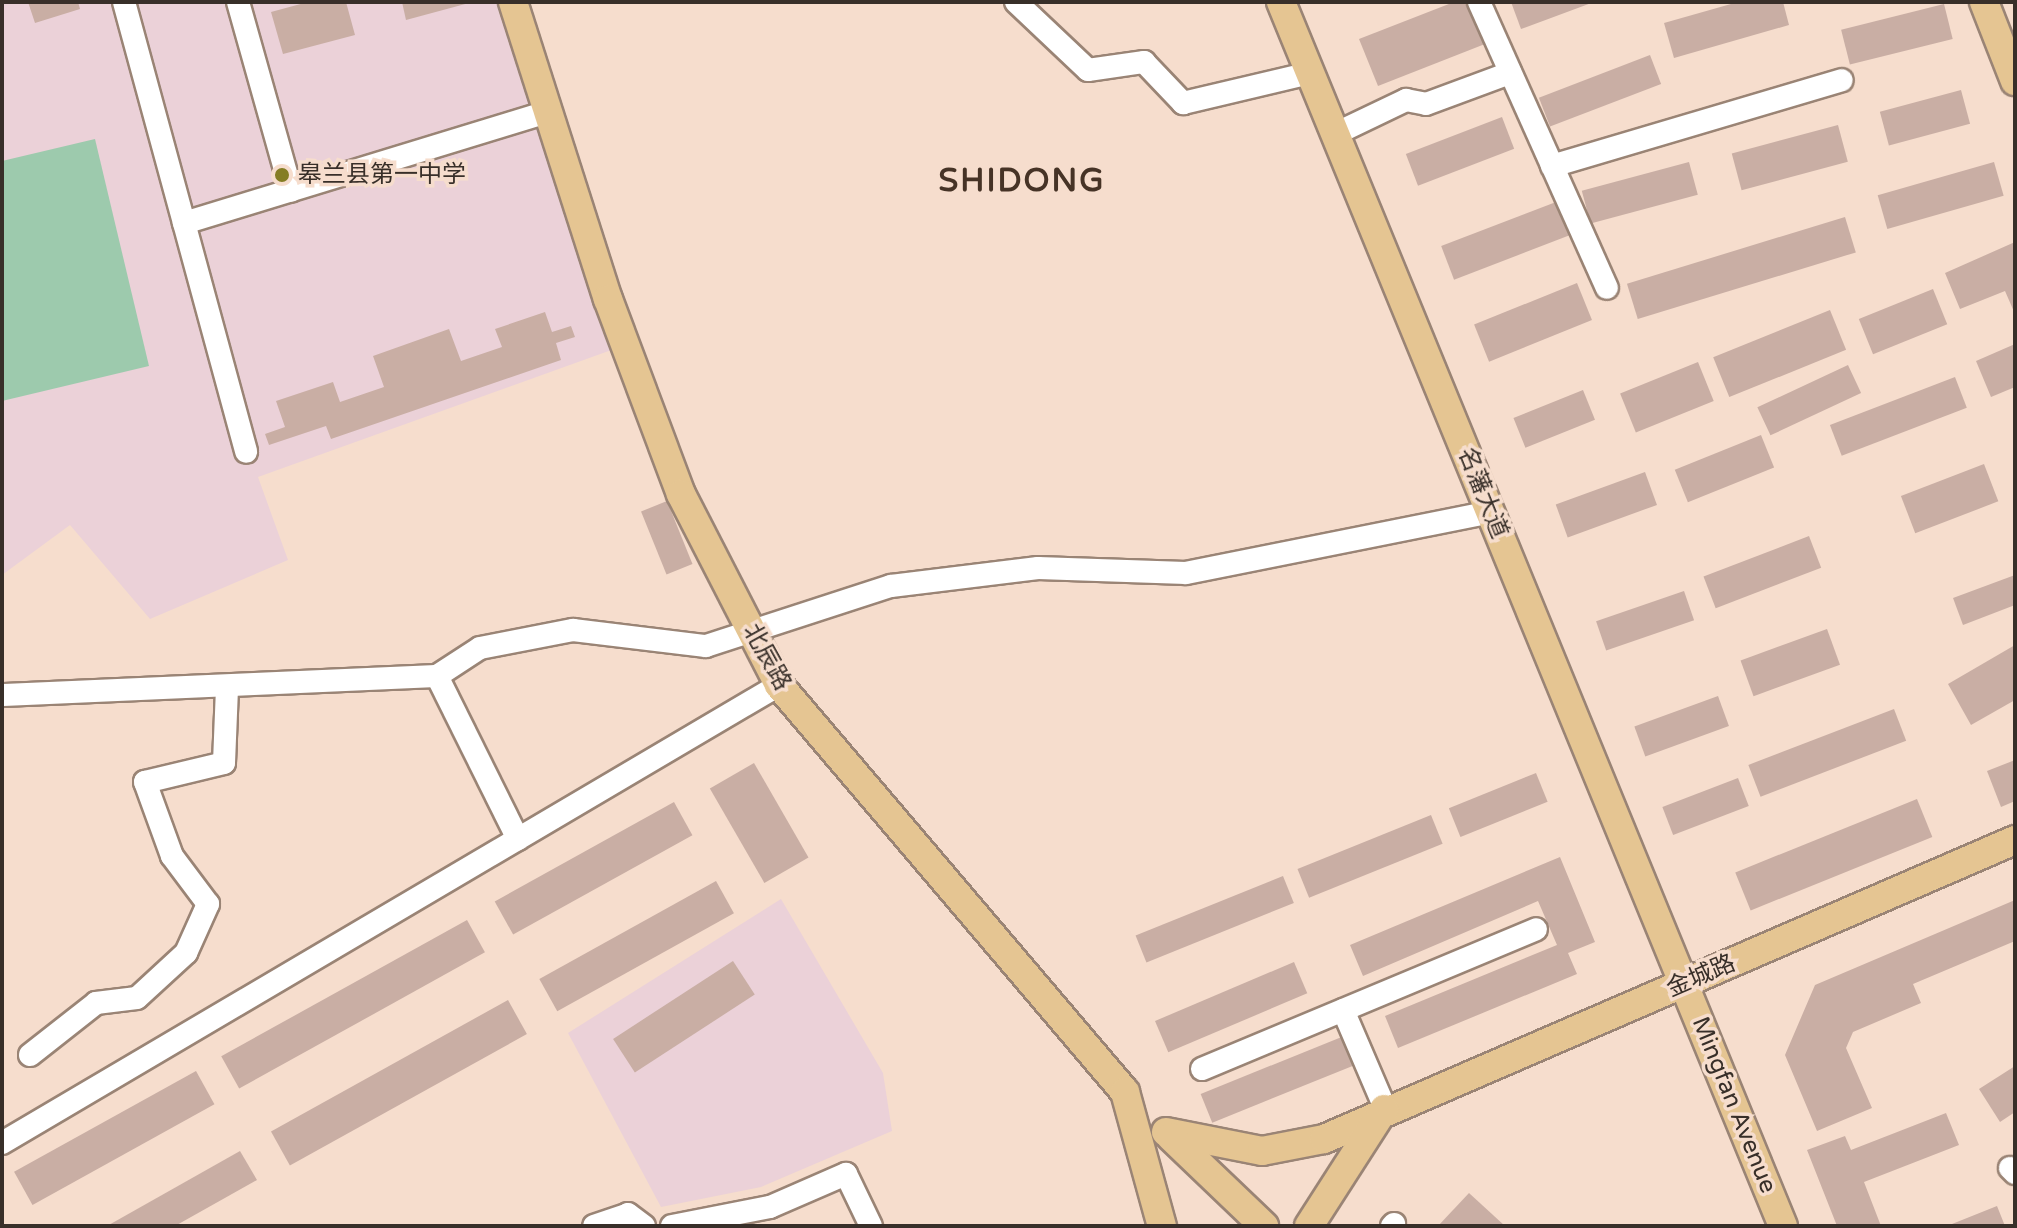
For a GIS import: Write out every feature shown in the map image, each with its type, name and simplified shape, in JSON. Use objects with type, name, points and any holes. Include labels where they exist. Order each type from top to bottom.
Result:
[{"type":"main road","name":"北辰路","points":[[513,2],[547,112],[681,494],[779,685],[1125,1092],[1162,1226]]},
{"type":"main road","name":"名藩大道","points":[[1281,2],[1685,983]]},
{"type":"main road","points":[[1984,2],[2015,81]]},
{"type":"main road","name":"金城路","points":[[1166,1132],[1262,1151],[1324,1139],[1385,1108],[1685,983],[2015,840]]},
{"type":"main road","name":"Mingfan Avenue","points":[[1685,983],[1783,1226]]},
{"type":"main road","points":[[1125,1092],[1264,1226]]},
{"type":"main road","points":[[1309,1226],[1385,1108]]},
{"type":"street","points":[[124,2],[246,452]]},
{"type":"street","points":[[238,2],[291,191]]},
{"type":"street","points":[[1016,2],[1088,70],[1144,62],[1183,103],[1310,73]]},
{"type":"street","points":[[1479,2],[1607,288]]},
{"type":"street","points":[[1335,134],[1406,100],[1426,104],[1510,73]]},
{"type":"street","points":[[1552,166],[1842,80]]},
{"type":"street","points":[[184,223],[547,112]]},
{"type":"street","points":[[2,695],[437,676],[480,648],[573,630],[706,646],[753,634],[891,586],[1038,568],[1186,573],[1491,512]]},
{"type":"street","points":[[437,676],[518,839]]},
{"type":"street","points":[[2,1143],[779,685]]},
{"type":"street","points":[[30,1055],[96,1003],[137,998],[186,953],[208,904],[172,856],[145,782],[224,763],[227,687]]},
{"type":"street","points":[[1202,1069],[1536,929]]},
{"type":"street","points":[[1343,1010],[1385,1108]]},
{"type":"street","points":[[672,1226],[774,1217],[846,1174],[871,1226]]},
{"type":"street","points":[[594,1226],[628,1214],[644,1226]]},
{"type":"shaded area","name":"皋兰县第一中学","points":[[2,2],[507,2],[617,348],[258,477],[288,560],[150,619],[70,525],[2,575]]},
{"type":"shaded area","points":[[781,899],[883,1073],[892,1131],[761,1187],[661,1207],[568,1033]]},
{"type":"green space","points":[[95,139],[149,366],[2,401],[2,161]]},
{"type":"building","points":[[28,2],[78,2],[80,9],[35,23]]},
{"type":"building","points":[[308,2],[346,2],[355,35],[283,54],[271,12]]},
{"type":"building","points":[[402,2],[469,2],[469,3],[406,20]]},
{"type":"building","points":[[1454,2],[1469,2],[1485,44],[1378,86],[1359,39]]},
{"type":"building","points":[[1511,2],[1594,2],[1521,29]]},
{"type":"building","points":[[1738,2],[1783,2],[1789,25],[1674,58],[1664,23]]},
{"type":"building","points":[[1944,4],[1953,39],[1850,65],[1841,30]]},
{"type":"building","points":[[1650,55],[1661,84],[1550,127],[1539,98]]},
{"type":"building","points":[[1961,90],[1970,124],[1889,146],[1880,112]]},
{"type":"building","points":[[1502,117],[1514,149],[1418,186],[1406,154]]},
{"type":"building","points":[[1838,125],[1848,162],[1742,190],[1732,153]]},
{"type":"building","points":[[1689,162],[1698,195],[1591,224],[1582,191]]},
{"type":"building","points":[[1994,162],[2004,196],[1887,229],[1878,195]]},
{"type":"building","points":[[1556,202],[1569,236],[1454,280],[1441,246]]},
{"type":"building","points":[[1845,217],[1856,252],[1638,319],[1627,284]]},
{"type":"building","points":[[2015,242],[2015,314],[2005,291],[1960,309],[1945,273]]},
{"type":"building","points":[[1577,283],[1592,320],[1489,362],[1474,325]]},
{"type":"building","points":[[1933,289],[1947,324],[1873,354],[1859,319]]},
{"type":"building","points":[[1830,310],[1846,350],[1729,397],[1713,357]]},
{"type":"building","points":[[545,312],[552,332],[571,326],[575,337],[556,343],[561,360],[331,439],[326,426],[269,445],[265,434],[285,427],[276,401],[333,382],[340,402],[384,387],[373,356],[449,329],[461,361],[502,347],[495,329]]},
{"type":"building","points":[[2015,344],[2015,387],[1991,397],[1976,361]]},
{"type":"building","points":[[1698,362],[1714,401],[1636,432],[1620,393]]},
{"type":"building","points":[[1848,365],[1861,393],[1770,435],[1757,407]]},
{"type":"building","points":[[1955,377],[1967,408],[1842,456],[1830,425]]},
{"type":"building","points":[[1583,390],[1595,420],[1525,448],[1513,418]]},
{"type":"building","points":[[1761,435],[1774,467],[1688,502],[1675,470]]},
{"type":"building","points":[[1984,464],[1998,501],[1915,533],[1901,496]]},
{"type":"building","points":[[1645,472],[1657,505],[1568,537],[1556,504]]},
{"type":"building","points":[[667,501],[692,564],[667,575],[641,511]]},
{"type":"building","points":[[1809,536],[1821,568],[1716,608],[1704,576]]},
{"type":"building","points":[[2015,575],[2015,605],[1963,625],[1953,598]]},
{"type":"building","points":[[1684,591],[1694,620],[1606,651],[1596,621]]},
{"type":"building","points":[[1827,629],[1840,665],[1754,696],[1741,660]]},
{"type":"building","points":[[2015,645],[2015,700],[1971,725],[1948,684]]},
{"type":"building","points":[[1718,696],[1729,726],[1645,757],[1634,726]]},
{"type":"building","points":[[1894,709],[1906,741],[1761,797],[1748,765]]},
{"type":"building","points":[[2015,760],[2015,801],[2001,807],[1987,771]]},
{"type":"building","points":[[754,763],[809,857],[764,883],[710,788]]},
{"type":"building","points":[[1536,773],[1548,802],[1460,837],[1449,808]]},
{"type":"building","points":[[1738,778],[1749,806],[1673,835],[1662,807]]},
{"type":"building","points":[[1917,799],[1932,837],[1751,910],[1735,872]]},
{"type":"building","points":[[674,802],[692,835],[513,935],[495,901]]},
{"type":"building","points":[[1431,815],[1443,844],[1309,898],[1297,869]]},
{"type":"building","points":[[1560,857],[1595,942],[1568,953],[1577,974],[1398,1048],[1385,1016],[1557,945],[1538,901],[1363,976],[1350,945]]},
{"type":"building","points":[[1283,876],[1294,903],[1146,962],[1136,936]]},
{"type":"building","points":[[716,881],[734,913],[557,1011],[539,979]]},
{"type":"building","points":[[2015,900],[2015,941],[1913,984],[1921,1003],[1853,1032],[1846,1048],[1872,1108],[1817,1131],[1785,1055],[1815,985]]},
{"type":"building","points":[[467,920],[485,952],[239,1089],[221,1056]]},
{"type":"building","points":[[733,961],[755,995],[635,1072],[613,1039]]},
{"type":"building","points":[[1294,962],[1307,993],[1168,1052],[1155,1021]]},
{"type":"building","points":[[508,1000],[527,1034],[290,1165],[271,1131]]},
{"type":"building","points":[[1349,1034],[1361,1063],[1212,1123],[1201,1094]]},
{"type":"building","points":[[2015,1066],[2015,1112],[2000,1122],[1979,1089]]},
{"type":"building","points":[[196,1071],[214,1104],[33,1205],[14,1172]]},
{"type":"building","points":[[1946,1113],[1959,1145],[1864,1182],[1881,1226],[1837,1226],[1807,1150],[1845,1136],[1851,1150]]},
{"type":"building","points":[[240,1151],[257,1180],[175,1226],[107,1226]]},
{"type":"building","points":[[1469,1193],[1505,1226],[1438,1226]]},
{"type":"building","points":[[1997,1206],[2005,1226],[1947,1226]]},
{"type":"place","name":"皋兰县第一中学","points":[[282,175]]},
{"type":"district","name":"SHIDONG","points":[[1022,181]]}]
